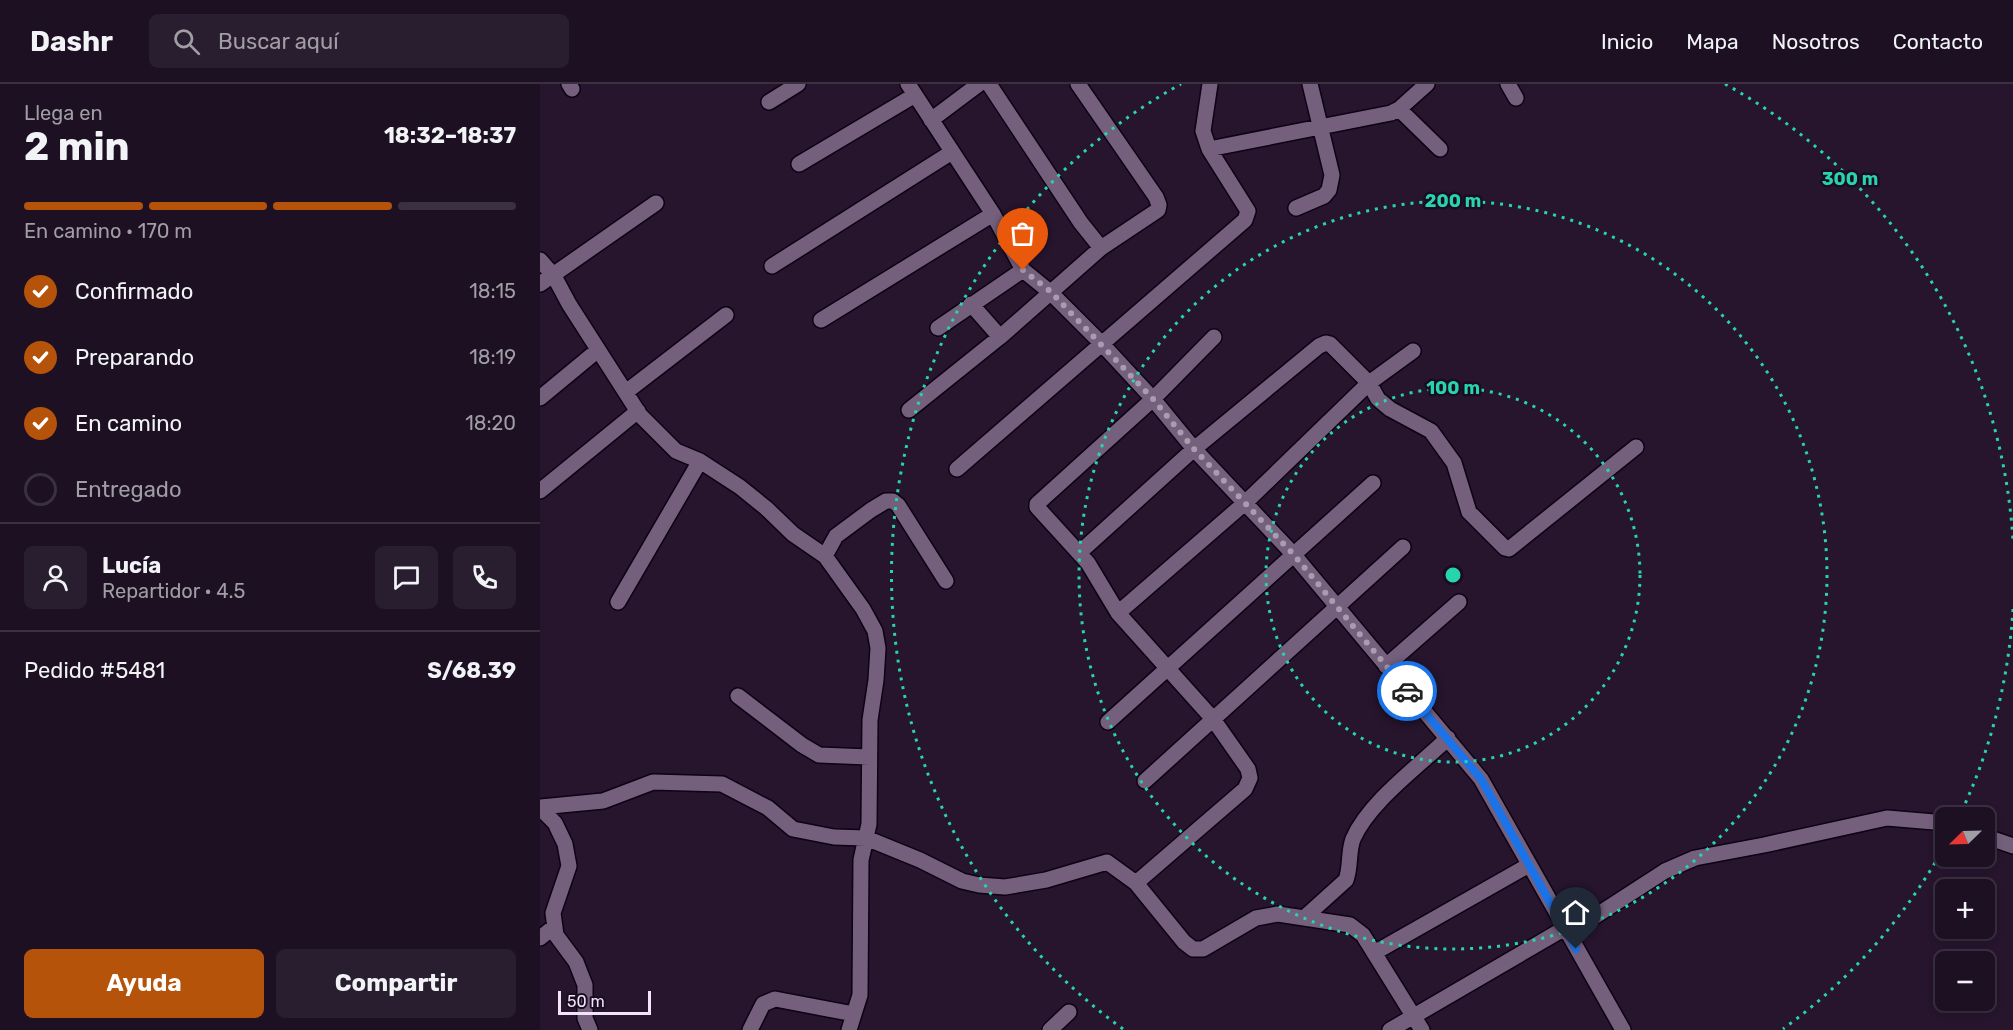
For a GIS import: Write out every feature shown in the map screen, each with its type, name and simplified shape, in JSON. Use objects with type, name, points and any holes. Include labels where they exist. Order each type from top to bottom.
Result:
[{"type":"street","points":[[769,102],[798,84]]},
{"type":"street","points":[[931,120],[980,84]]},
{"type":"street","points":[[989,84],[1081,223],[1101,248]]},
{"type":"street","points":[[909,410],[1000,337],[1101,248],[1158,210],[1160,205],[1078,84]]},
{"type":"street","points":[[957,469],[1245,220],[1248,211],[1209,149],[1203,131],[1210,84]]},
{"type":"street","points":[[1296,208],[1324,195],[1329,190],[1332,175],[1311,84]]},
{"type":"street","points":[[1209,149],[1391,113],[1399,109],[1426,84]]},
{"type":"street","points":[[799,164],[912,90],[993,214],[1023,270],[1050,291],[1102,344],[1153,399],[1194,449],[1294,555],[1481,779],[1623,1030]]},
{"type":"street","points":[[1399,109],[1440,149]]},
{"type":"street","points":[[772,266],[952,152]]},
{"type":"street","points":[[540,284],[656,203]]},
{"type":"street","points":[[820,320],[993,214]]},
{"type":"street","points":[[540,260],[554,276],[638,411],[676,451],[700,461],[740,487],[793,534],[825,556],[863,609],[875,631],[878,648],[870,720],[869,824],[861,860],[860,995],[849,1030]]},
{"type":"street","points":[[938,328],[1023,270]]},
{"type":"street","points":[[971,304],[1000,337]]},
{"type":"street","points":[[626,392],[726,315]]},
{"type":"street","points":[[1136,883],[1245,789],[1250,778],[1248,769],[1213,719],[1118,613],[1088,563],[1037,507],[1038,502],[1153,399],[1214,337]]},
{"type":"street","points":[[1079,553],[1194,449],[1319,346],[1326,343],[1330,344],[1369,383],[1378,399],[1390,409],[1427,428],[1445,448],[1454,463],[1469,512],[1505,548],[1509,549],[1636,447]]},
{"type":"street","points":[[540,398],[598,350]]},
{"type":"street","points":[[1118,613],[1246,502],[1369,383],[1413,351]]},
{"type":"street","points":[[540,492],[638,411]]},
{"type":"street","points":[[618,602],[700,461]]},
{"type":"street","points":[[1108,722],[1373,483]]},
{"type":"street","points":[[825,556],[836,536],[871,510],[886,501],[893,501],[898,505],[946,581]]},
{"type":"street","points":[[1145,781],[1403,547]]},
{"type":"street","points":[[1386,666],[1459,602]]},
{"type":"street","points":[[738,696],[802,745],[819,755],[870,757]]},
{"type":"street","points":[[1305,917],[1346,880],[1352,841],[1371,809],[1448,738]]},
{"type":"street","points":[[540,807],[603,801],[653,782],[722,784],[768,808],[793,830],[834,837],[866,838],[920,860],[962,881],[979,885],[1005,887],[1052,879],[1107,862],[1136,883],[1184,942],[1193,949],[1203,949],[1256,918],[1278,914],[1350,925],[1363,935],[1422,1030]]},
{"type":"street","points":[[540,807],[555,823],[565,844],[569,866],[553,913],[556,935],[576,962],[585,985],[585,1018],[590,1030]]},
{"type":"street","points":[[1594,917],[1665,871],[1695,858],[1887,818],[1935,822]]},
{"type":"street","points":[[1995,840],[2013,846]]},
{"type":"street","points":[[1374,953],[1529,866]]},
{"type":"street","points":[[540,938],[555,926]]},
{"type":"street","points":[[1390,1030],[1565,928]]},
{"type":"street","points":[[750,1030],[763,1004],[775,999],[854,1014]]},
{"type":"street","points":[[1050,1030],[1069,1012]]},
{"type":"way so far","points":[[1023,270],[1050,291],[1153,399],[1194,449],[1294,555],[1407,691]]},
{"type":"route","points":[[1407,691],[1481,779],[1576,949]]}]
